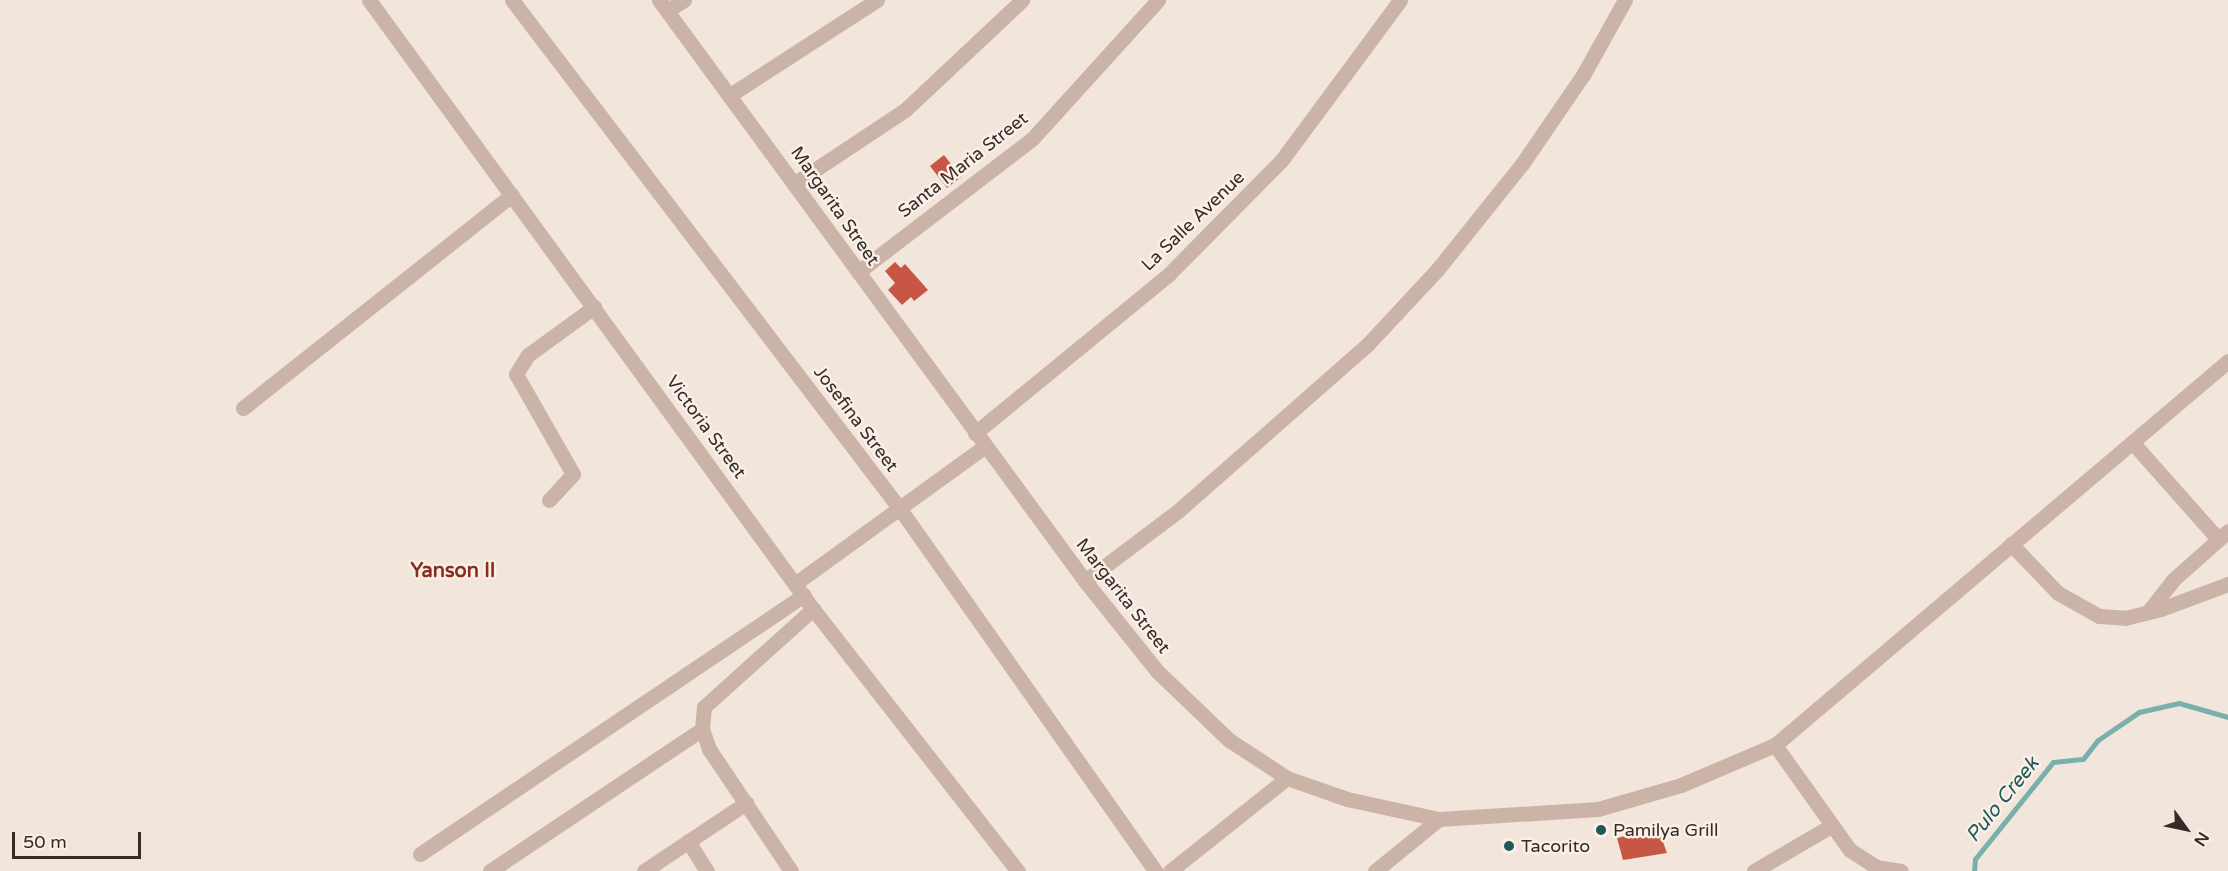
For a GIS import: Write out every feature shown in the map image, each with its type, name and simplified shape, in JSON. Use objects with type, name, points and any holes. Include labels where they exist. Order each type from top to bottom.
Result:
[{"type":"street","name":"Josefina Street","points":[[512,0],[900,509],[1155,871]]},
{"type":"street","points":[[663,5],[684,0]]},
{"type":"street","points":[[730,95],[877,0]]},
{"type":"street","points":[[795,183],[905,111],[1022,0]]},
{"type":"street","name":"Santa Maria Street","points":[[858,272],[1032,139],[1158,0]]},
{"type":"street","name":"La Salle Avenue","points":[[975,433],[1169,274],[1281,161],[1400,0]]},
{"type":"street","points":[[1085,581],[1178,512],[1367,345],[1437,270],[1522,164],[1583,75],[1625,0]]},
{"type":"street","name":"Victoria Street","points":[[371,1],[813,609],[1018,871]]},
{"type":"street","name":"Margarita Street","points":[[663,5],[795,183],[975,433],[1085,581],[1157,671],[1229,740],[1287,778],[1347,799],[1438,819],[1598,809],[1681,785],[1775,745],[2227,363]]},
{"type":"street","points":[[243,408],[512,195]]},
{"type":"street","points":[[549,500],[573,474],[516,374],[528,355],[594,307]]},
{"type":"street","points":[[2132,442],[2223,535],[2174,579],[2148,612]]},
{"type":"street","points":[[420,854],[800,589],[900,509],[985,446]]},
{"type":"street","points":[[2011,544],[2058,593],[2080,608],[2125,618],[2228,584]]},
{"type":"street","points":[[791,871],[709,748],[702,729],[704,707],[813,609]]},
{"type":"street","points":[[490,871],[702,729]]},
{"type":"street","points":[[1775,745],[1829,827],[1862,861],[1901,871]]},
{"type":"street","points":[[1170,871],[1287,778]]},
{"type":"street","points":[[644,871],[746,803]]},
{"type":"street","points":[[1376,871],[1438,819]]},
{"type":"street","points":[[1754,871],[1829,827]]},
{"type":"street","points":[[688,841],[707,871]]},
{"type":"building","points":[[944,155],[961,177],[947,188],[930,166]]},
{"type":"building","points":[[895,262],[901,268],[905,264],[928,290],[914,301],[911,297],[902,305],[888,290],[895,283],[885,271]]},
{"type":"building","points":[[1658,828],[1667,853],[1623,860],[1617,838]]},
{"type":"waterway","name":"Pulo Creek","points":[[1974,871],[1975,859],[2053,762],[2083,759],[2098,740],[2139,712],[2179,703],[2228,717]]},
{"type":"place","name":"Pamilya Grill","points":[[1601,830]]},
{"type":"place","name":"Tacorito","points":[[1509,846]]},
{"type":"district","name":"Yanson II","points":[[453,571]]}]
